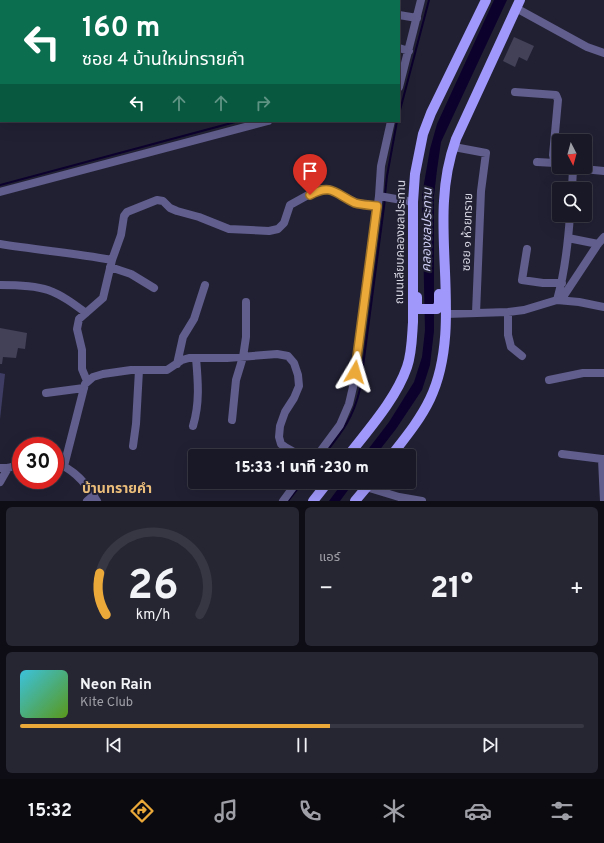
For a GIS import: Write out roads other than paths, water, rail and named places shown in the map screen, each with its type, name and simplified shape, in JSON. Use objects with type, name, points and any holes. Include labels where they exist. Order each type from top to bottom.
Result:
[{"type":"main road","name":"ถนนเลียบคลองชลประทาน","points":[[353,449],[384,409],[399,385],[407,366],[412,340],[413,322],[413,202],[415,174],[423,134],[430,113],[486,0]]},
{"type":"main road","points":[[396,449],[423,412],[431,398],[439,372],[444,343],[440,312],[446,176],[454,147],[518,4]]},
{"type":"main road","points":[[407,366],[415,354],[420,312],[417,306],[414,241]]},
{"type":"main road","points":[[420,312],[440,312]]},
{"type":"main road","points":[[313,501],[322,489]]},
{"type":"main road","points":[[355,501],[365,489]]},
{"type":"street","points":[[400,83],[421,0]]},
{"type":"street","points":[[518,4],[582,45],[604,53]]},
{"type":"street","points":[[400,14],[417,18]]},
{"type":"street","points":[[400,48],[409,51]]},
{"type":"street","points":[[514,92],[556,95],[558,100],[556,134]]},
{"type":"street","points":[[0,192],[264,122]]},
{"type":"street","points":[[322,449],[340,425],[349,404],[353,387],[377,206],[381,197],[381,166],[391,122]]},
{"type":"street","name":"ซอย ๑ ห้วยทราย","points":[[454,147],[486,153],[481,191],[476,313]]},
{"type":"street","points":[[537,162],[552,163]]},
{"type":"street","points":[[592,170],[604,171]]},
{"type":"street","points":[[86,385],[82,369],[82,350],[77,329],[79,320],[103,298],[111,263],[121,235],[124,216],[127,212],[157,200],[162,201],[170,208],[177,211],[200,217],[229,229],[269,231],[278,229],[284,222],[290,205],[319,189],[329,189],[357,203],[377,206]]},
{"type":"street","points":[[381,197],[413,202]]},
{"type":"street","points":[[559,300],[569,222]]},
{"type":"street","points":[[559,300],[604,237]]},
{"type":"street","points":[[568,238],[598,244]]},
{"type":"street","points":[[0,244],[51,252],[73,253],[111,263],[154,288]]},
{"type":"street","points":[[527,249],[522,280],[543,283],[562,283]]},
{"type":"street","points":[[0,285],[46,289],[64,298],[86,313]]},
{"type":"street","points":[[177,364],[182,337],[194,319],[205,285]]},
{"type":"street","points":[[440,312],[508,312],[524,310],[559,300],[604,307]]},
{"type":"street","points":[[232,420],[236,380],[243,357],[246,337],[246,302]]},
{"type":"street","points":[[508,312],[508,335],[511,347],[522,356]]},
{"type":"street","points":[[93,499],[77,475],[64,466],[86,385],[92,377],[103,374],[139,370],[167,370],[182,360],[196,358],[243,357],[277,354],[288,356],[294,363],[298,375],[299,386],[294,398],[285,412],[280,426],[279,437],[281,444],[287,449]]},
{"type":"street","points":[[193,426],[196,416],[199,389],[196,358]]},
{"type":"street","points":[[133,446],[136,424],[139,370]]},
{"type":"street","points":[[550,380],[583,373],[604,373]]},
{"type":"street","points":[[46,393],[86,385]]},
{"type":"street","points":[[562,454],[603,459],[604,501]]},
{"type":"street","points":[[0,482],[4,468]]},
{"type":"street","points":[[282,501],[291,489]]},
{"type":"street","points":[[378,489],[392,495],[422,501]]},
{"type":"water","name":"คลองชลประทาน","points":[[494,0],[507,0],[441,142],[434,196],[434,331],[430,365],[422,390],[396,429],[380,449],[368,449],[389,422],[414,382],[422,357],[425,330],[422,195],[430,149],[437,124]]},
{"type":"water","points":[[338,489],[349,489],[340,501],[329,501]]},
{"type":"waterway","points":[[400,110],[429,0]]},
{"type":"waterway","points":[[0,185],[235,122]]},
{"type":"waterway","points":[[385,195],[397,122]]},
{"type":"waterway","points":[[328,449],[346,425],[354,409],[360,389],[385,199]]},
{"type":"waterway","points":[[288,501],[297,489]]},
{"type":"district","name":"บ้านทรายคำ","points":[[117,489]]}]
